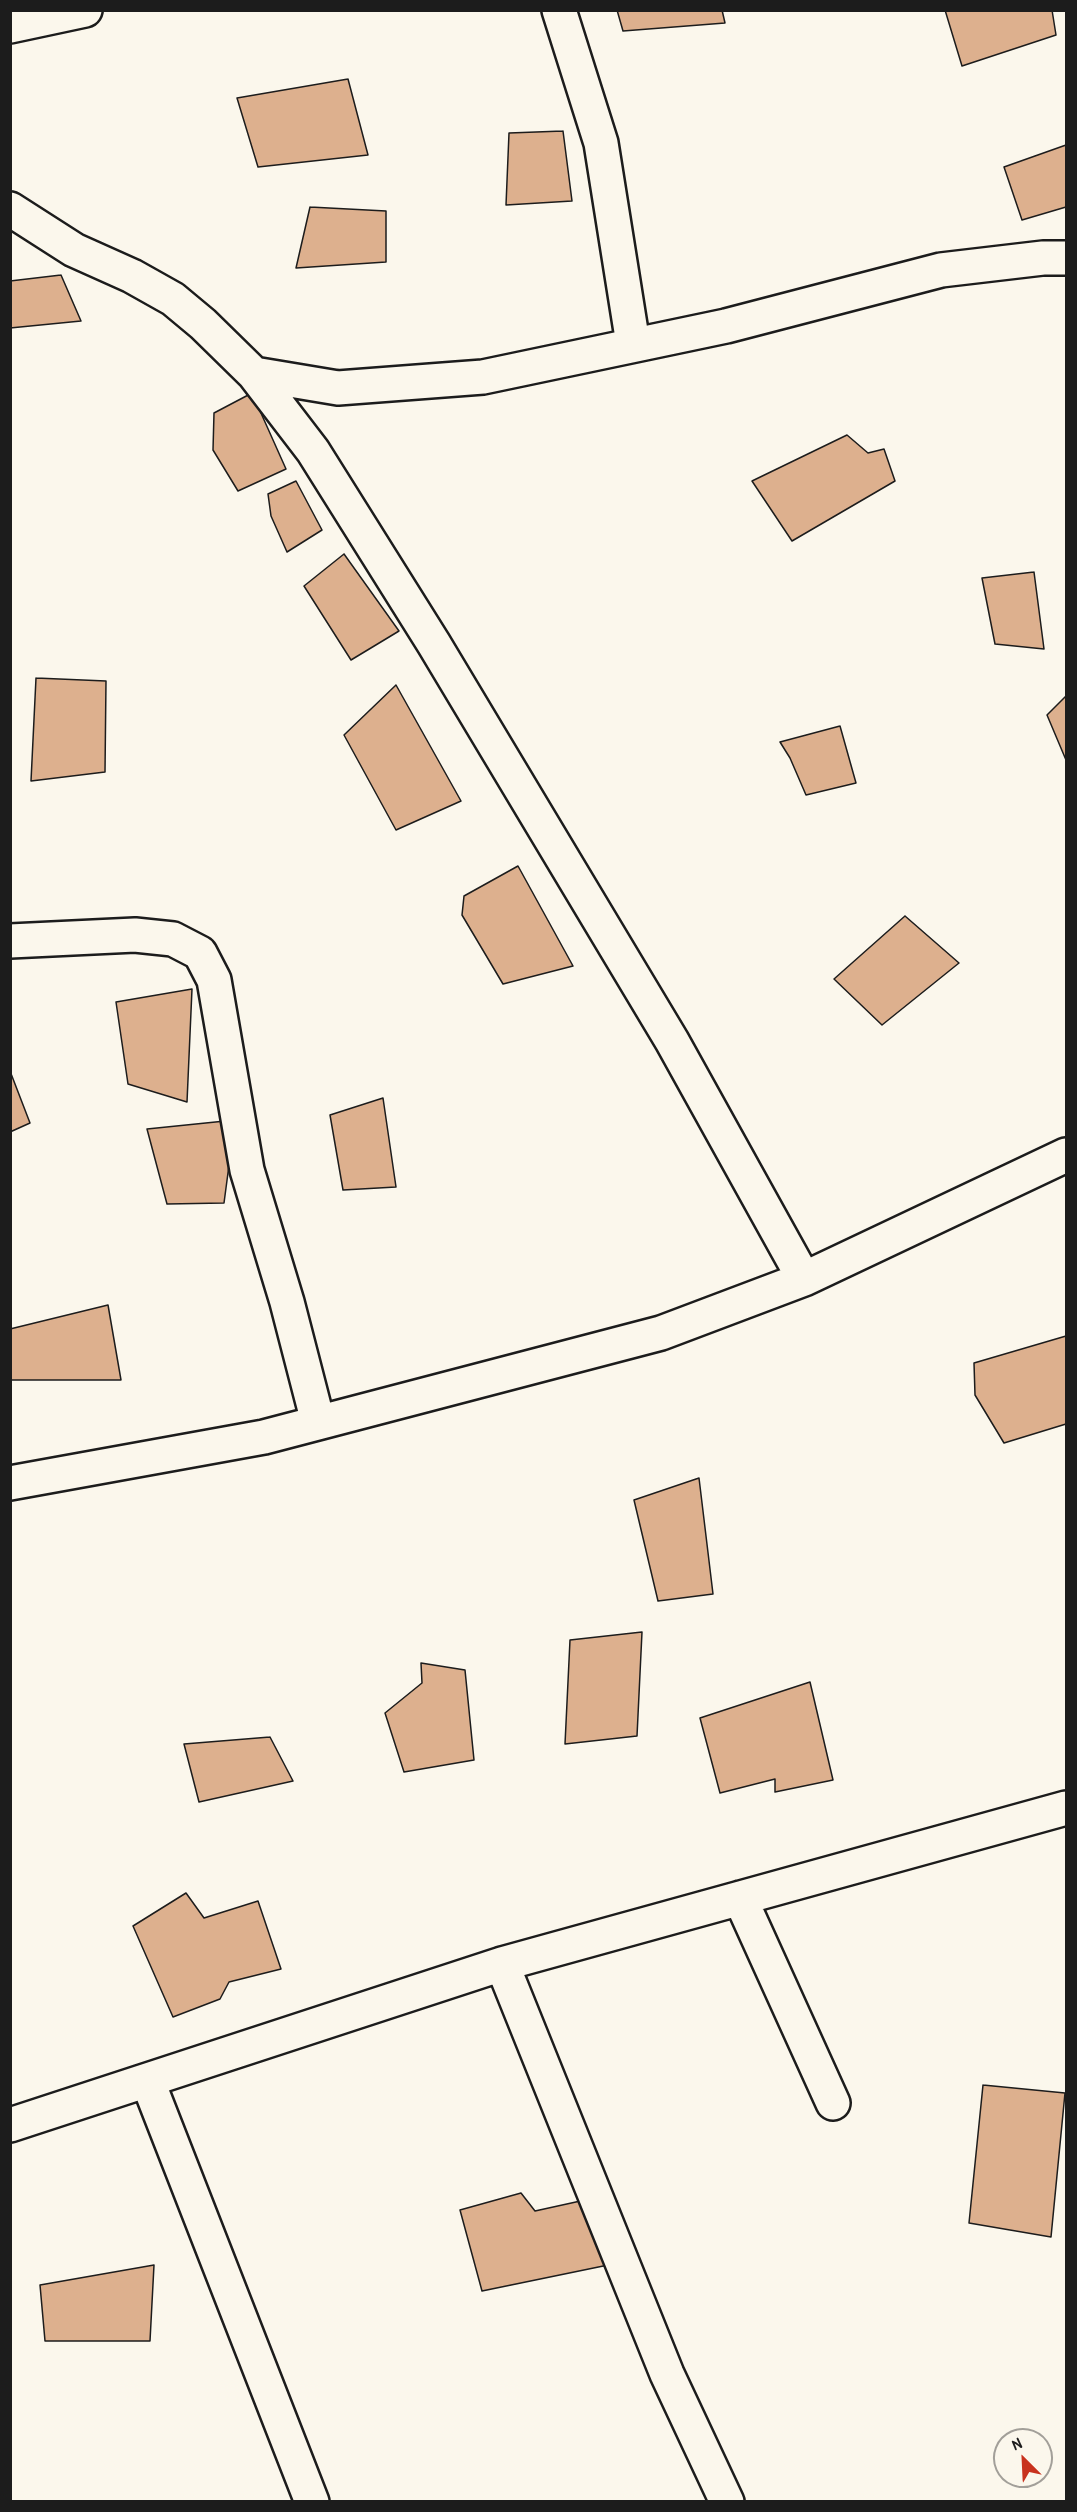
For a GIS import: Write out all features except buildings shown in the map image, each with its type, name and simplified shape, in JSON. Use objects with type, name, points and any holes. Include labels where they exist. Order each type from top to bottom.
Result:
[{"type":"street","points":[[10,26],[85,10]]},
{"type":"street","points":[[559,10],[600,143],[633,344]]},
{"type":"street","points":[[10,209],[74,250],[132,276],[173,299],[203,324],[254,374],[313,451],[434,644],[672,1041],[804,1279]]},
{"type":"street","points":[[254,374],[338,388],[483,376],[726,326],[941,270],[1043,258],[1066,258]]},
{"type":"street","points":[[10,941],[135,935],[173,939],[200,952],[214,980],[248,1170],[287,1302],[318,1422]]},
{"type":"street","points":[[10,1483],[264,1437],[661,1333],[804,1279],[1066,1155]]},
{"type":"street","points":[[10,2126],[502,1964],[1066,1808]]},
{"type":"street","points":[[740,1898],[833,2103]]},
{"type":"street","points":[[502,1964],[667,2374],[727,2502]]},
{"type":"street","points":[[148,2082],[312,2502]]}]
